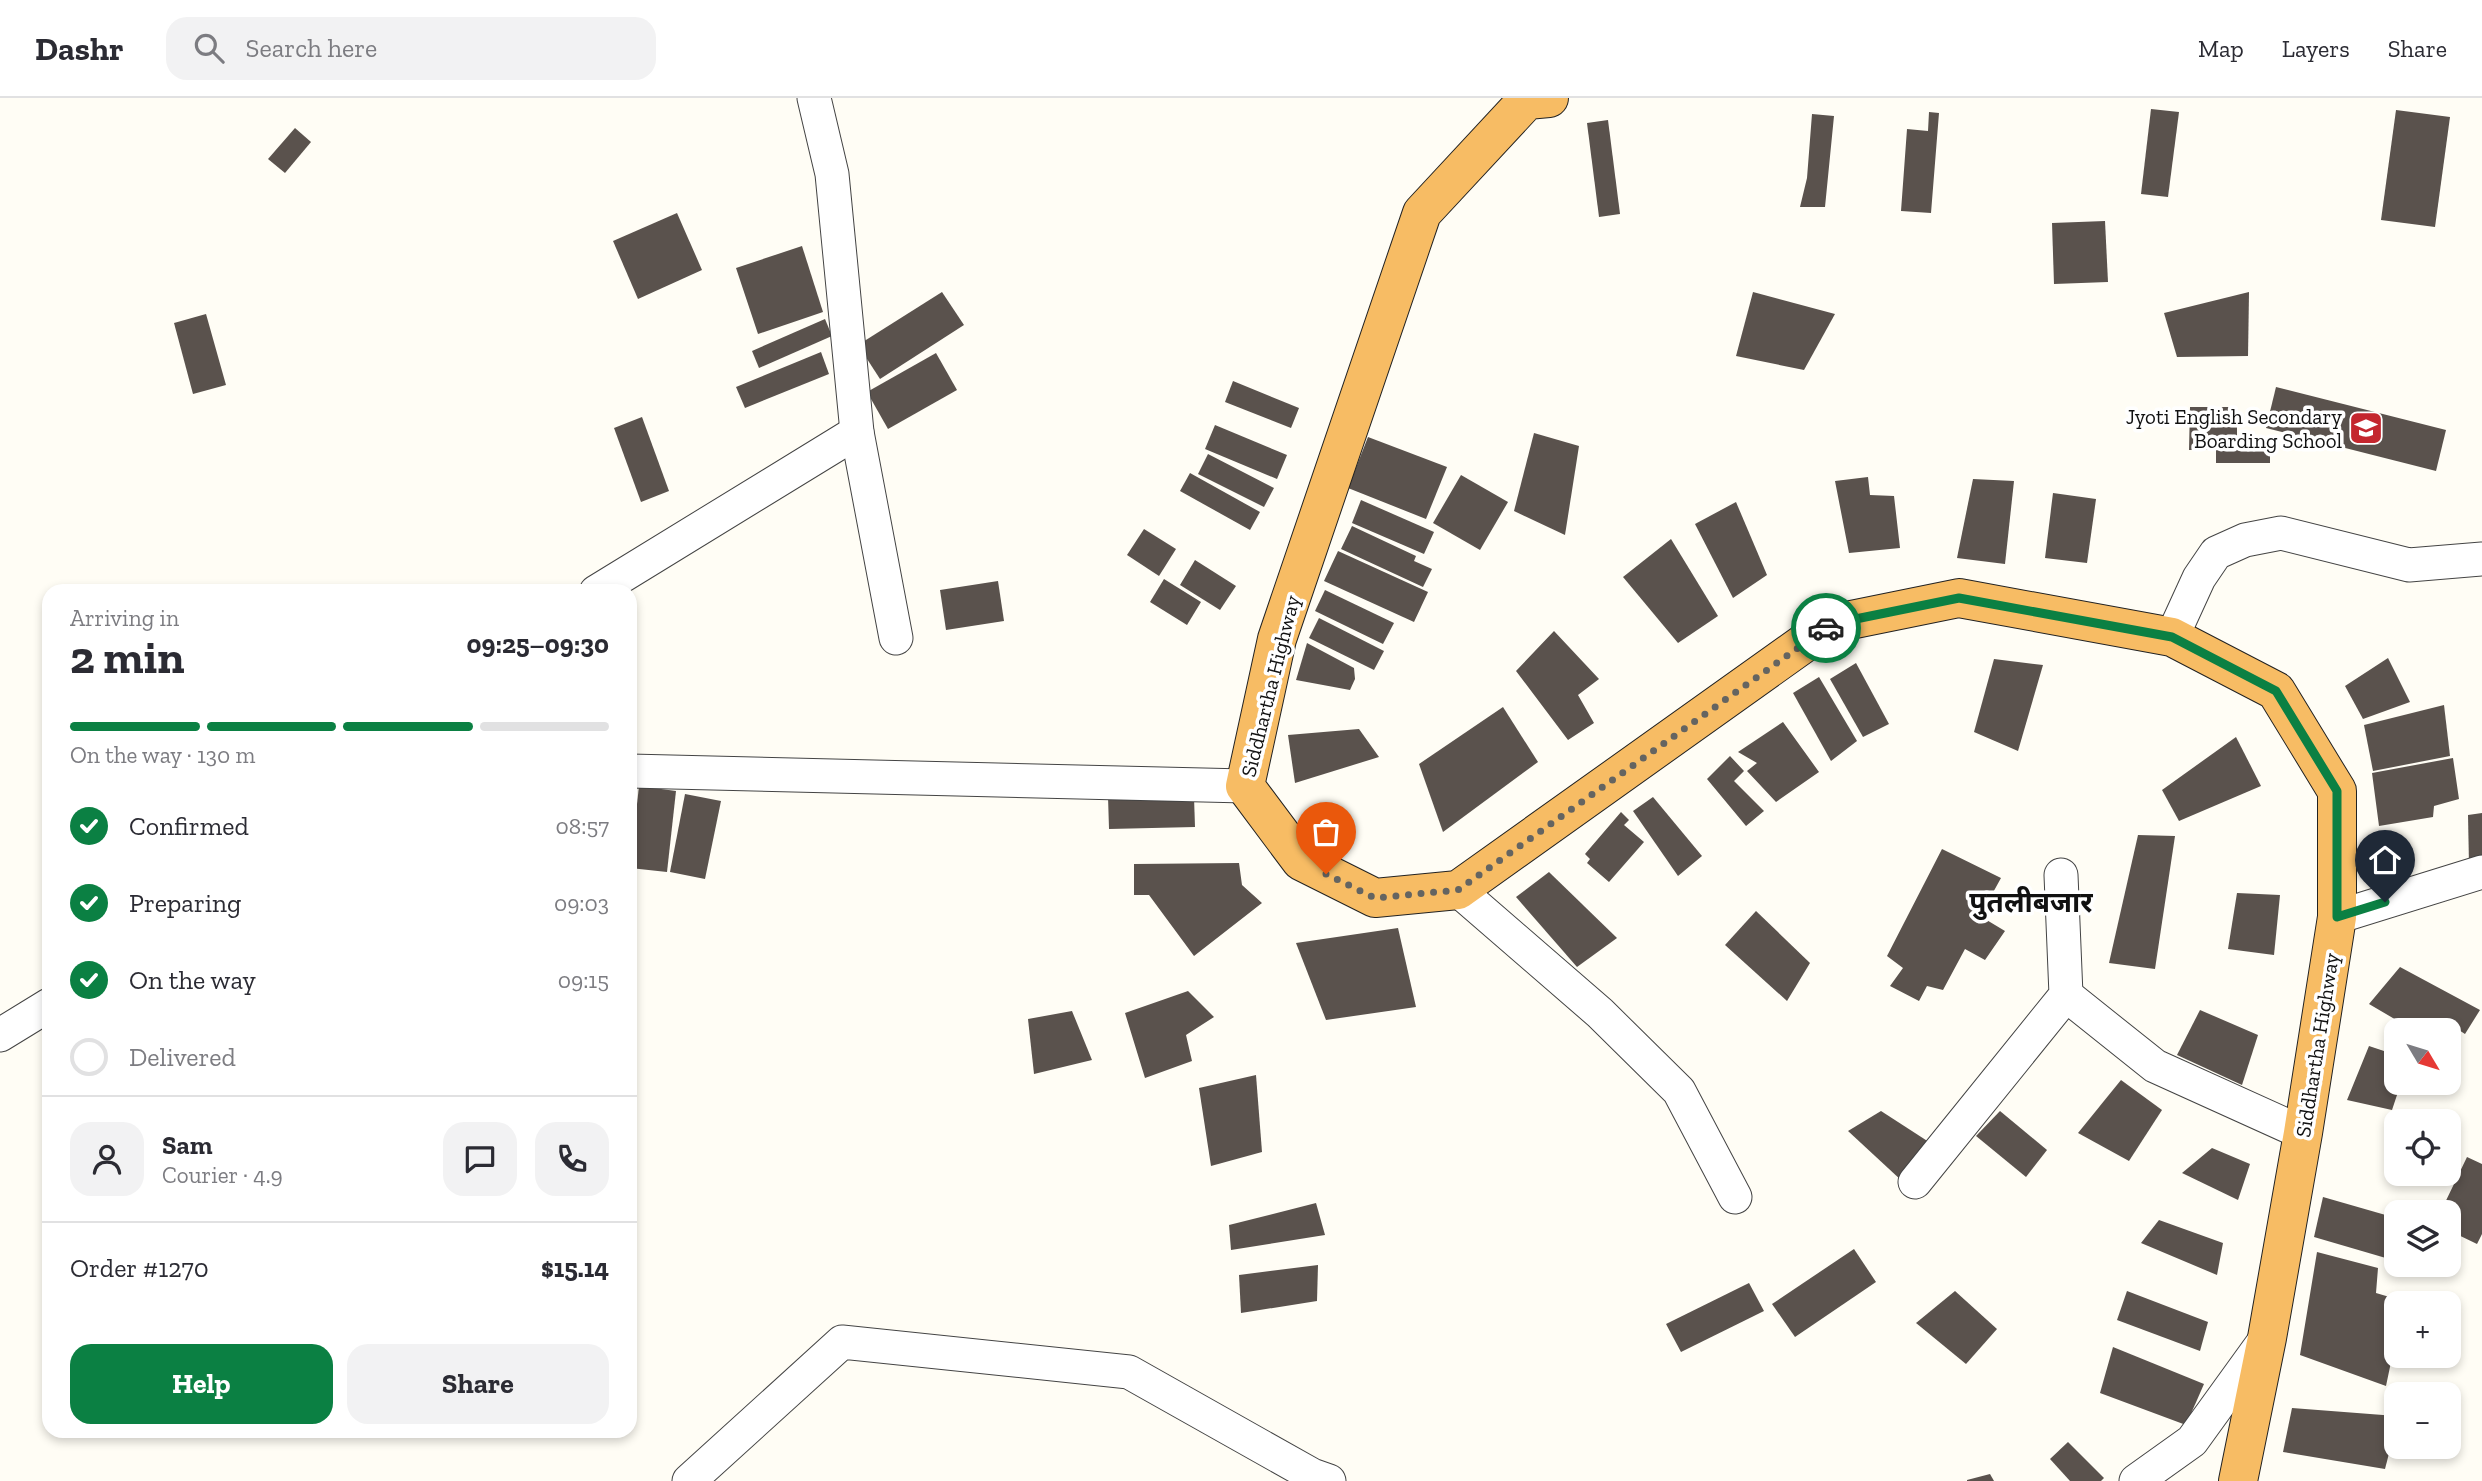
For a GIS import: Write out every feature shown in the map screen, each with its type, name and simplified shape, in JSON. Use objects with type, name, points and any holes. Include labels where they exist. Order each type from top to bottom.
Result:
[{"type":"highway","name":"Siddhartha Highway","points":[[1549,98],[1527,100],[1422,213],[1278,639],[1245,786],[1301,861],[1375,898],[1458,890],[1831,624],[1959,598],[2172,637],[2276,691],[2337,791],[2337,917],[2303,1133],[2267,1338],[2238,1481]]},
{"type":"street","points":[[814,98],[832,174],[857,432],[896,638]]},
{"type":"street","points":[[609,584],[857,432]]},
{"type":"street","points":[[2172,637],[2199,578],[2216,553],[2245,540],[2281,533],[2409,565],[2482,559]]},
{"type":"street","points":[[637,771],[1245,786]]},
{"type":"street","points":[[2337,917],[2482,872]]},
{"type":"street","points":[[1916,1182],[2066,995],[2062,875]]},
{"type":"street","points":[[1458,890],[1600,1013],[1679,1091],[1735,1197]]},
{"type":"street","points":[[2066,995],[2155,1066],[2303,1133]]},
{"type":"street","points":[[0,1035],[42,1009]]},
{"type":"street","points":[[2136,1481],[2192,1441],[2267,1338]]},
{"type":"street","points":[[689,1481],[842,1342],[1129,1372],[1312,1475],[1329,1481]]},
{"type":"building","points":[[2151,109],[2179,112],[2168,197],[2141,194]]},
{"type":"building","points":[[2396,110],[2450,117],[2435,227],[2381,220]]},
{"type":"building","points":[[1929,112],[1939,113],[1931,213],[1901,211],[1907,129],[1928,131]]},
{"type":"building","points":[[1812,114],[1834,116],[1825,207],[1800,207],[1807,178]]},
{"type":"building","points":[[1608,120],[1620,214],[1599,217],[1587,123]]},
{"type":"building","points":[[295,128],[311,142],[285,173],[268,159]]},
{"type":"building","points":[[677,213],[702,270],[638,299],[613,241]]},
{"type":"building","points":[[2105,221],[2108,282],[2054,284],[2052,223]]},
{"type":"building","points":[[802,246],[823,312],[758,334],[736,268]]},
{"type":"building","points":[[942,292],[964,325],[880,379],[858,345]]},
{"type":"building","points":[[1753,292],[1835,314],[1804,370],[1736,356]]},
{"type":"building","points":[[2249,292],[2248,356],[2177,357],[2164,313]]},
{"type":"building","points":[[206,314],[226,385],[193,394],[174,323]]},
{"type":"building","points":[[825,319],[832,336],[759,368],[752,351]]},
{"type":"building","points":[[821,352],[829,374],[745,408],[736,387]]},
{"type":"building","points":[[936,353],[957,390],[888,429],[867,392]]},
{"type":"building","points":[[1233,381],[1299,408],[1291,428],[1225,402]]},
{"type":"building","name":"Jyoti English Secondary Boarding School","points":[[2276,387],[2446,430],[2436,471],[2266,428]]},
{"type":"building","points":[[2190,407],[2237,407],[2237,438],[2270,439],[2270,463],[2216,463],[2216,450],[2189,450]]},
{"type":"building","points":[[642,417],[669,491],[641,502],[614,428]]},
{"type":"building","points":[[1215,425],[1287,455],[1277,479],[1205,449]]},
{"type":"building","points":[[1534,433],[1579,446],[1565,535],[1514,511]]},
{"type":"building","points":[[1368,437],[1447,467],[1426,519],[1348,488]]},
{"type":"building","points":[[1208,454],[1274,488],[1264,507],[1198,474]]},
{"type":"building","points":[[1190,473],[1260,512],[1250,530],[1180,491]]},
{"type":"building","points":[[1461,475],[1508,502],[1480,550],[1433,523]]},
{"type":"building","points":[[1868,477],[1870,495],[1894,496],[1900,548],[1849,553],[1835,481]]},
{"type":"building","points":[[1973,479],[2014,481],[2005,564],[1957,558]]},
{"type":"building","points":[[2053,493],[2096,499],[2087,563],[2045,558]]},
{"type":"building","points":[[1361,500],[1434,532],[1424,554],[1352,523]]},
{"type":"building","points":[[1736,502],[1767,575],[1733,598],[1695,524]]},
{"type":"building","points":[[1352,526],[1416,556],[1414,561],[1432,569],[1423,587],[1341,549]]},
{"type":"building","points":[[1144,529],[1176,549],[1159,576],[1127,555]]},
{"type":"building","points":[[1671,539],[1718,616],[1678,643],[1623,577]]},
{"type":"building","points":[[1338,551],[1428,592],[1414,622],[1324,581]]},
{"type":"building","points":[[1195,560],[1236,586],[1220,610],[1180,585]]},
{"type":"building","points":[[1164,579],[1201,602],[1187,625],[1150,602]]},
{"type":"building","points":[[998,581],[1004,621],[946,630],[940,590]]},
{"type":"building","points":[[1325,590],[1394,623],[1383,644],[1315,611]]},
{"type":"building","points":[[1319,618],[1384,651],[1374,670],[1309,638]]},
{"type":"building","points":[[1554,631],[1599,679],[1578,695],[1594,723],[1568,740],[1516,671]]},
{"type":"building","points":[[1307,643],[1354,668],[1355,679],[1350,690],[1296,680]]},
{"type":"building","points":[[2388,658],[2410,702],[2363,719],[2345,686]]},
{"type":"building","points":[[1994,659],[2043,665],[2018,751],[1974,732]]},
{"type":"building","points":[[1856,663],[1889,724],[1863,737],[1830,679]]},
{"type":"building","points":[[1819,677],[1857,741],[1831,761],[1793,693]]},
{"type":"building","points":[[2444,705],[2450,756],[2373,771],[2364,725]]},
{"type":"building","points":[[1503,707],[1538,762],[1443,832],[1419,764]]},
{"type":"building","points":[[1783,722],[1819,772],[1776,802],[1747,771],[1757,763],[1738,752]]},
{"type":"building","points":[[1359,729],[1379,757],[1295,783],[1288,735]]},
{"type":"building","points":[[2236,737],[2261,786],[2179,821],[2162,790]]},
{"type":"building","points":[[1730,756],[1744,771],[1734,781],[1764,811],[1746,826],[1707,779]]},
{"type":"building","points":[[2453,758],[2459,799],[2434,806],[2433,817],[2379,826],[2372,773]]},
{"type":"building","points":[[639,786],[676,791],[667,872],[637,869]]},
{"type":"building","points":[[685,794],[721,801],[705,879],[670,872]]},
{"type":"building","points":[[1108,797],[1194,797],[1195,827],[1109,829]]},
{"type":"building","points":[[1653,797],[1702,856],[1678,876],[1633,811]]},
{"type":"building","points":[[1621,812],[1629,820],[1624,825],[1644,842],[1609,882],[1587,863],[1590,859],[1585,854]]},
{"type":"building","points":[[2482,813],[2482,862],[2469,865],[2468,815]]},
{"type":"building","points":[[2138,835],[2175,836],[2155,969],[2109,963]]},
{"type":"building","points":[[1942,849],[2001,878],[1980,916],[2005,931],[1985,960],[1965,949],[1943,990],[1927,986],[1919,1001],[1890,986],[1903,968],[1887,956]]},
{"type":"building","points":[[1239,863],[1242,885],[1262,903],[1194,956],[1149,895],[1134,895],[1134,864]]},
{"type":"building","points":[[1549,872],[1617,938],[1577,967],[1516,897]]},
{"type":"building","points":[[2237,893],[2280,895],[2274,955],[2228,949]]},
{"type":"building","points":[[1756,911],[1810,963],[1787,1001],[1725,945]]},
{"type":"building","points":[[1398,928],[1416,1007],[1326,1020],[1296,943]]},
{"type":"building","points":[[2400,967],[2480,1010],[2465,1034],[2461,1031],[2461,1018],[2393,1018],[2369,1004]]},
{"type":"building","points":[[1188,991],[1214,1017],[1186,1035],[1192,1061],[1145,1078],[1125,1013]]},
{"type":"building","points":[[2200,1010],[2258,1035],[2242,1085],[2177,1055]]},
{"type":"building","points":[[1072,1011],[1092,1060],[1034,1074],[1028,1019]]},
{"type":"building","points":[[2369,1046],[2384,1051],[2384,1096],[2397,1096],[2392,1109],[2347,1100]]},
{"type":"building","points":[[1256,1075],[1262,1152],[1211,1166],[1199,1088]]},
{"type":"building","points":[[2121,1080],[2162,1110],[2129,1161],[2078,1133]]},
{"type":"building","points":[[1881,1111],[1932,1144],[1902,1181],[1848,1131]]},
{"type":"building","points":[[2000,1111],[2047,1150],[2026,1177],[1976,1136]]},
{"type":"building","points":[[2212,1148],[2250,1164],[2238,1200],[2182,1173]]},
{"type":"building","points":[[2467,1157],[2482,1164],[2482,1234],[2477,1244],[2461,1236],[2461,1200],[2446,1200],[2453,1186],[2461,1186],[2461,1169]]},
{"type":"building","points":[[2323,1197],[2384,1215],[2384,1257],[2314,1237]]},
{"type":"building","points":[[1316,1203],[1325,1235],[1231,1250],[1229,1225]]},
{"type":"building","points":[[2159,1220],[2223,1243],[2217,1275],[2141,1243]]},
{"type":"building","points":[[1854,1249],[1876,1282],[1795,1337],[1772,1304]]},
{"type":"building","points":[[2317,1252],[2378,1268],[2376,1293],[2384,1295],[2384,1368],[2390,1368],[2384,1385],[2300,1355]]},
{"type":"building","points":[[1318,1265],[1317,1301],[1241,1313],[1239,1275]]},
{"type":"building","points":[[1749,1283],[1764,1311],[1681,1352],[1666,1324]]},
{"type":"building","points":[[1955,1291],[1997,1329],[1966,1364],[1916,1323]]},
{"type":"building","points":[[2127,1291],[2208,1322],[2200,1351],[2117,1320]]},
{"type":"building","points":[[2113,1347],[2204,1384],[2186,1425],[2100,1393]]},
{"type":"building","points":[[2292,1408],[2384,1415],[2384,1459],[2388,1459],[2385,1469],[2283,1452]]},
{"type":"building","points":[[2068,1442],[2104,1478],[2101,1481],[2070,1481],[2050,1459]]},
{"type":"building","points":[[1990,1474],[1994,1481],[1967,1481],[1967,1480]]},
{"type":"way so far","points":[[1326,874],[1375,898],[1458,890],[1826,628]]},
{"type":"place","name":"Jyoti English Secondary Boarding School","points":[[2366,428]]},
{"type":"district","name":"पुतलीबजार","points":[[2031,902]]},
{"type":"route","points":[[1826,628],[1831,624],[1959,598],[2172,637],[2276,691],[2337,791],[2337,917],[2385,902]]}]
